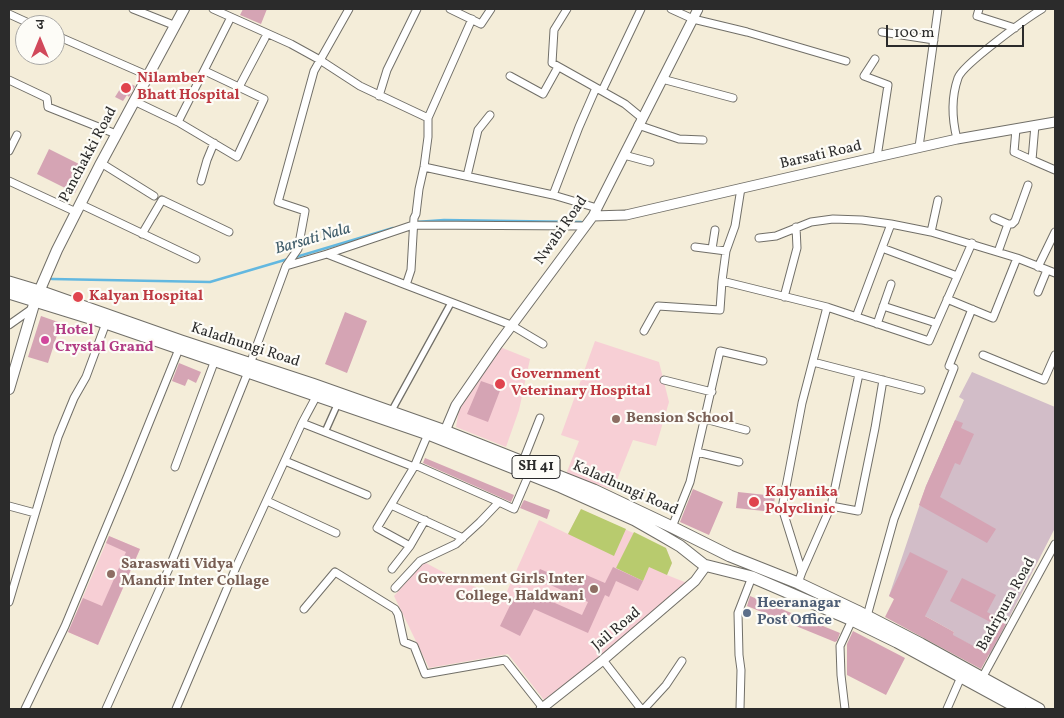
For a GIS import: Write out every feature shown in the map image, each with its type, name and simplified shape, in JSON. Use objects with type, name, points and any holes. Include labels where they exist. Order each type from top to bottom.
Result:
[{"type":"main road","name":"Panchakki Road","points":[[9,389],[36,300],[57,250],[116,134],[184,9]]},
{"type":"main road","name":"Kaladhungi Road","points":[[9,282],[36,300]]},
{"type":"main road","name":"Kaladhungi Road","points":[[9,293],[107,319],[249,368],[391,412],[635,520],[680,546],[706,566],[752,577],[794,594],[897,642],[961,677],[979,682],[1039,709]]},
{"type":"main road","name":"Kaladhungi Road","points":[[180,345],[215,360],[249,368],[338,403],[428,434],[443,435],[523,461],[594,490],[730,556],[800,578],[979,682],[1020,709]]},
{"type":"main road","points":[[695,558],[697,549],[703,543]]},
{"type":"main road","points":[[724,570],[730,556]]},
{"type":"main road","points":[[794,594],[800,578]]},
{"type":"street","points":[[134,9],[176,26]]},
{"type":"street","points":[[213,9],[268,33],[320,60],[379,96],[428,118]]},
{"type":"street","points":[[106,709],[170,566],[249,368],[288,264],[298,249],[305,211],[278,202],[314,72],[350,9]]},
{"type":"street","points":[[379,96],[387,70],[417,9]]},
{"type":"street","points":[[450,9],[481,24],[491,9]]},
{"type":"street","points":[[566,9],[554,30],[552,63],[625,104],[640,122],[679,139],[703,140]]},
{"type":"street","points":[[553,195],[579,127],[641,9]]},
{"type":"street","points":[[671,9],[693,19],[747,32],[846,61]]},
{"type":"street","name":"Nwabi Road","points":[[443,435],[456,405],[511,325],[595,212],[698,9]]},
{"type":"street","points":[[920,147],[938,9]]},
{"type":"street","points":[[979,9],[978,16],[1015,28]]},
{"type":"street","points":[[957,139],[953,123],[953,106],[958,76],[987,48],[1042,9]]},
{"type":"street","points":[[406,285],[411,270],[414,221],[424,167],[428,137],[428,118],[472,19]]},
{"type":"street","points":[[178,122],[229,21]]},
{"type":"street","points":[[882,32],[934,40]]},
{"type":"street","points":[[239,87],[265,38]]},
{"type":"street","points":[[65,39],[149,76]]},
{"type":"street","points":[[875,59],[864,76],[888,85],[877,156]]},
{"type":"street","points":[[510,76],[543,94],[558,67]]},
{"type":"street","points":[[134,101],[178,122],[237,157],[264,100],[205,71]]},
{"type":"street","points":[[662,79],[733,98]]},
{"type":"street","points":[[9,80],[46,98],[48,107],[116,134]]},
{"type":"street","points":[[467,176],[478,130],[490,115]]},
{"type":"street","name":"Barsati Road","points":[[595,212],[626,215],[877,156],[957,139],[1055,122]]},
{"type":"street","points":[[1032,160],[1036,125]]},
{"type":"street","points":[[1016,129],[1014,152],[1055,170]]},
{"type":"street","points":[[9,151],[17,135]]},
{"type":"street","points":[[201,181],[214,143]]},
{"type":"street","points":[[624,154],[650,162]]},
{"type":"street","points":[[101,163],[154,196]]},
{"type":"street","points":[[424,167],[553,195],[595,212]]},
{"type":"street","points":[[9,181],[142,234],[196,259]]},
{"type":"street","points":[[994,218],[1008,224],[1016,221],[1028,184]]},
{"type":"street","points":[[644,331],[658,306],[720,310],[726,251],[735,226],[741,188]]},
{"type":"street","points":[[142,234],[162,200],[229,232]]},
{"type":"street","points":[[931,232],[938,200]]},
{"type":"street","points":[[759,238],[776,236],[811,222],[833,218],[862,220],[931,232],[972,243],[1055,273]]},
{"type":"street","points":[[288,264],[327,254],[414,221],[585,226]]},
{"type":"street","points":[[856,317],[891,224]]},
{"type":"street","points":[[998,252],[1008,224]]},
{"type":"street","points":[[784,297],[797,248],[796,227]]},
{"type":"street","points":[[712,249],[715,230]]},
{"type":"street","points":[[1038,267],[1055,232]]},
{"type":"street","points":[[722,280],[827,308],[929,341],[972,243]]},
{"type":"street","points":[[695,247],[726,251]]},
{"type":"street","points":[[882,248],[957,276]]},
{"type":"street","points":[[327,254],[511,325],[543,344]]},
{"type":"street","points":[[947,299],[993,318],[1017,258]]},
{"type":"street","points":[[1038,292],[1047,270]]},
{"type":"street","points":[[877,324],[891,284]]},
{"type":"street","points":[[9,325],[36,300]]},
{"type":"street","points":[[391,412],[451,303]]},
{"type":"street","points":[[883,306],[936,323]]},
{"type":"street","points":[[800,578],[782,508],[802,403],[827,308]]},
{"type":"street","points":[[867,616],[894,519],[954,368],[949,366],[972,309]]},
{"type":"street","points":[[9,602],[58,437],[74,398],[86,377],[107,319]]},
{"type":"street","points":[[25,709],[64,626],[128,475],[180,345]]},
{"type":"street","points":[[672,527],[690,482],[720,351],[763,360]]},
{"type":"street","points":[[983,356],[1044,380],[1055,355]]},
{"type":"street","points":[[175,467],[215,360]]},
{"type":"street","points":[[813,362],[921,390]]},
{"type":"street","points":[[800,578],[831,506],[859,374]]},
{"type":"street","points":[[664,380],[712,392]]},
{"type":"street","points":[[831,506],[858,511],[883,380]]},
{"type":"street","points":[[176,709],[302,423],[317,395]]},
{"type":"street","points":[[325,432],[338,403]]},
{"type":"street","points":[[523,461],[540,418]]},
{"type":"street","points":[[705,420],[746,430]]},
{"type":"street","points":[[302,423],[414,466],[514,509],[529,474]]},
{"type":"street","points":[[410,546],[377,528],[414,466],[428,434]]},
{"type":"street","points":[[697,452],[739,462]]},
{"type":"street","points":[[285,461],[367,495]]},
{"type":"street","points":[[267,501],[336,534]]},
{"type":"street","points":[[395,588],[420,561],[456,544],[499,502]]},
{"type":"street","points":[[391,505],[463,538]]},
{"type":"street","points":[[9,506],[35,513]]},
{"type":"street","points":[[392,569],[410,546],[425,520]]},
{"type":"street","name":"Badripura Road","points":[[979,682],[1055,544]]},
{"type":"street","name":"Jail Road","points":[[542,708],[603,660],[695,581],[706,566]]},
{"type":"street","points":[[304,609],[335,572],[395,609],[398,614],[404,642],[414,646],[425,674],[505,660],[542,708]]},
{"type":"street","points":[[740,709],[741,670],[738,613],[752,577]]},
{"type":"street","points":[[845,709],[840,646],[852,620]]},
{"type":"street","points":[[603,660],[642,709],[666,685],[682,661]]},
{"type":"street","points":[[947,709],[961,677]]},
{"type":"shaded area","name":"Bension School","points":[[595,341],[659,362],[669,402],[656,446],[633,440],[613,490],[566,474],[579,441],[561,435]]},
{"type":"shaded area","name":"Government Veterinary Hospital","points":[[500,347],[530,359],[519,410],[506,447],[456,427],[459,409]]},
{"type":"shaded area","points":[[972,372],[1055,407],[1055,528],[990,655],[952,637],[954,632],[889,596],[926,486],[964,400],[959,397]]},
{"type":"shaded area","name":"Government Girls Inter College, Haldwani","points":[[581,509],[666,548],[672,563],[667,575],[687,583],[610,649],[544,700],[508,654],[429,668],[394,596],[424,562],[458,580],[504,598],[539,520],[568,534]]},
{"type":"shaded area","name":"Saraswati Vidya Mandir Inter Collage","points":[[109,536],[140,549],[98,645],[68,632]]},
{"type":"green space","points":[[581,509],[626,529],[614,556],[568,534]]},
{"type":"green space","points":[[634,532],[666,548],[672,563],[667,575],[649,567],[643,581],[616,568]]},
{"type":"building","points":[[243,9],[267,9],[261,24],[240,15]]},
{"type":"building","points":[[125,81],[135,86],[129,97],[127,95],[123,101],[115,97]]},
{"type":"building","points":[[49,149],[87,168],[75,193],[37,174]]},
{"type":"building","points":[[345,312],[367,321],[347,373],[325,364]]},
{"type":"building","name":"Hotel Crystal Grand","points":[[41,316],[61,323],[48,363],[28,357]]},
{"type":"building","points":[[179,363],[201,372],[196,383],[188,379],[185,386],[172,381]]},
{"type":"building","points":[[481,381],[501,388],[488,422],[467,414]]},
{"type":"building","points":[[955,420],[963,423],[961,428],[974,434],[960,465],[955,463],[940,497],[996,529],[987,543],[919,505]]},
{"type":"building","points":[[425,458],[514,495],[511,502],[423,463]]},
{"type":"building","points":[[693,489],[723,502],[709,535],[680,522]]},
{"type":"building","points":[[738,492],[775,496],[773,512],[736,508]]},
{"type":"building","points":[[524,500],[550,510],[547,519],[520,508]]},
{"type":"building","name":"Saraswati Vidya Mandir Inter Collage","points":[[109,536],[140,549],[98,645],[68,632],[83,598],[102,606],[126,552],[106,543]]},
{"type":"building","points":[[910,552],[948,571],[925,616],[954,632],[953,635],[981,650],[994,624],[950,601],[962,578],[996,595],[987,612],[1007,622],[981,669],[885,617],[894,599],[889,596]]},
{"type":"building","points":[[613,567],[643,581],[638,591],[616,581],[609,597],[605,595],[588,633],[534,609],[520,636],[500,626],[519,587],[582,615],[588,602],[535,578],[540,569],[579,586],[584,574],[605,583]]},
{"type":"building","points":[[750,596],[840,633],[837,641],[835,642],[747,606]]},
{"type":"building","points":[[853,631],[905,658],[886,695],[847,675],[847,644]]},
{"type":"waterway","name":"Barsati Nala","points":[[416,222],[444,220],[581,222]]},
{"type":"waterway","name":"Barsati Nala","points":[[296,257],[393,228]]},
{"type":"waterway","name":"Barsati Nala","points":[[52,279],[210,282],[288,259]]},
{"type":"place","name":"Nilamber Bhatt Hospital","points":[[126,88]]},
{"type":"place","name":"Kalyan Hospital","points":[[78,297]]},
{"type":"place","name":"Hotel Crystal Grand","points":[[45,340]]},
{"type":"place","name":"Government Veterinary Hospital","points":[[500,384]]},
{"type":"place","name":"Bension School","points":[[616,419]]},
{"type":"place","name":"Kalyanika Polyclinic","points":[[754,502]]},
{"type":"place","name":"Saraswati Vidya Mandir Inter Collage","points":[[111,574]]},
{"type":"place","name":"Government Girls Inter College, Haldwani","points":[[594,589]]},
{"type":"place","name":"Heeranagar Post Office","points":[[747,613]]}]
